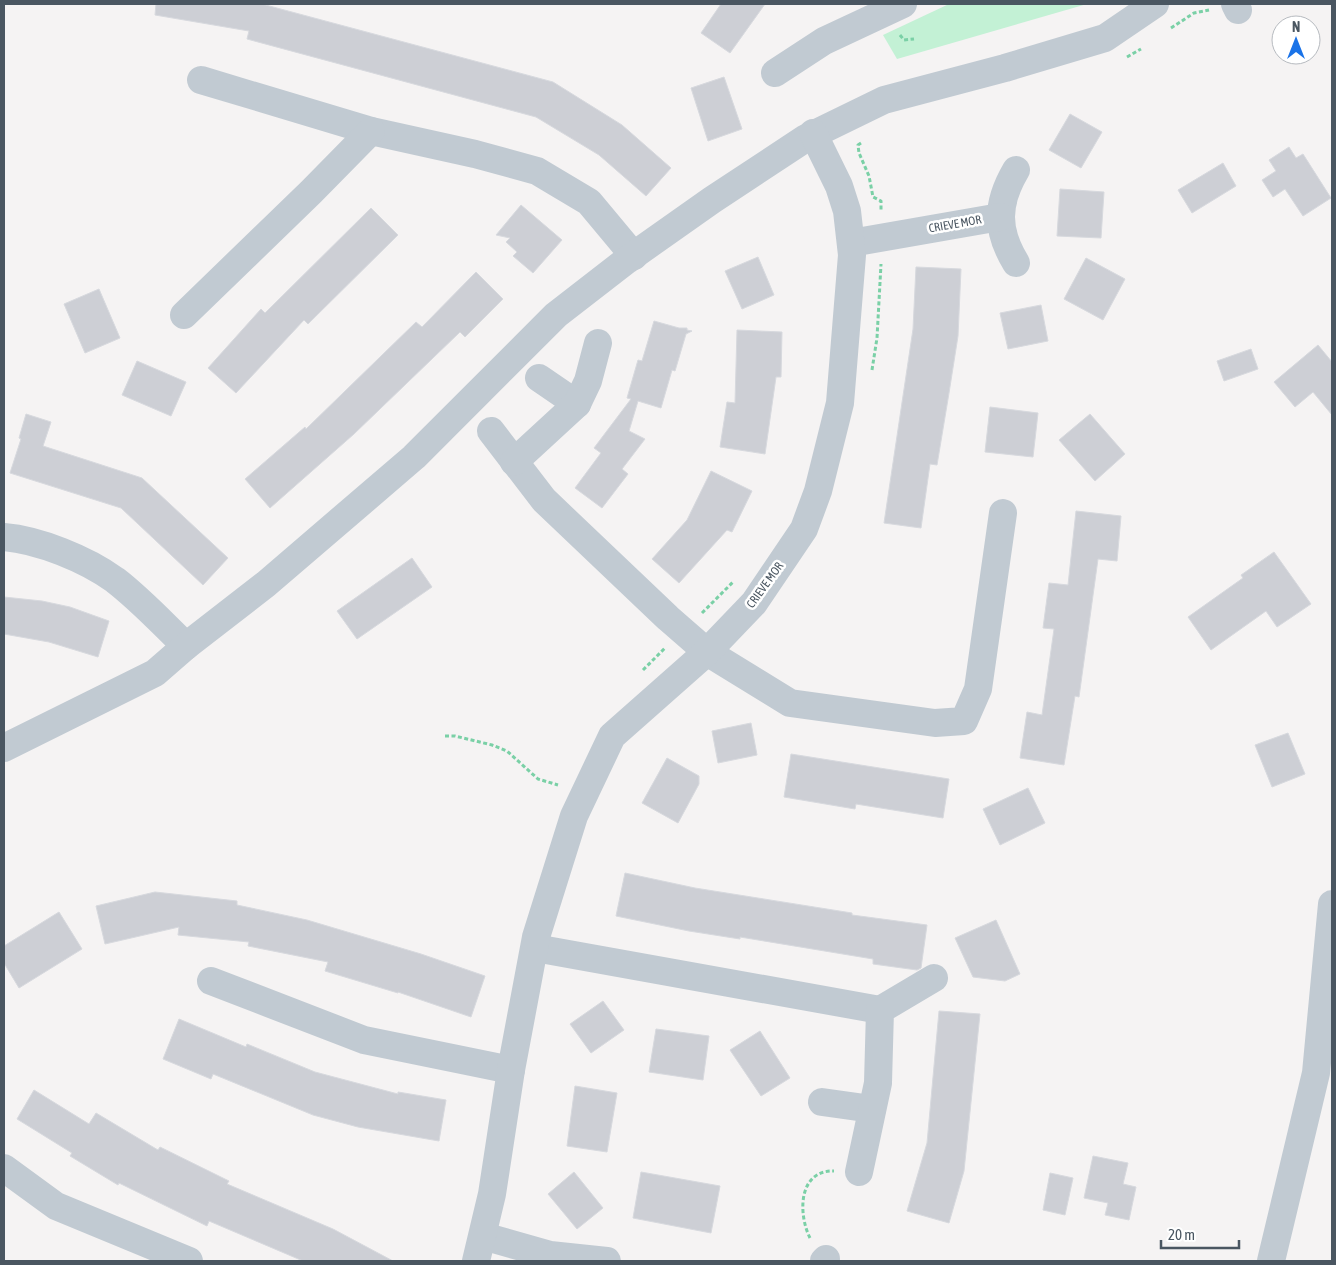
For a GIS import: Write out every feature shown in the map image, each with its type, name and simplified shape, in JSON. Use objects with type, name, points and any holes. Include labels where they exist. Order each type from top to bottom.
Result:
[{"type":"street","points":[[775,73],[824,41],[903,4]]},
{"type":"street","points":[[4,748],[155,673],[186,646],[266,584],[414,457],[556,315],[712,200],[813,133],[884,100],[1005,68],[1105,38],[1155,4]]},
{"type":"street","points":[[201,80],[371,131],[475,154],[537,171],[589,202],[634,256]]},
{"type":"street","points":[[184,316],[371,131]]},
{"type":"street","name":"CRIEVE MOR","points":[[480,1249],[492,1194],[510,1070],[536,937],[574,816],[612,736],[707,652],[754,603],[804,528],[818,491],[840,403],[852,255],[847,212],[839,186],[813,133]]},
{"type":"street","points":[[1016,170],[1007,184],[1002,200],[1000,217],[1007,249],[1016,264]]},
{"type":"street","name":"CRIEVE MOR","points":[[851,243],[1000,217]]},
{"type":"street","points":[[514,462],[577,404],[588,381],[598,343]]},
{"type":"street","points":[[540,378],[577,404]]},
{"type":"street","points":[[491,432],[544,500],[668,618],[707,652],[790,702],[935,723],[964,721],[978,689],[1003,513]]},
{"type":"street","points":[[4,537],[14,538],[70,554],[114,580],[186,646]]},
{"type":"street","points":[[1271,1261],[1316,1073],[1330,960],[1332,904]]},
{"type":"street","points":[[534,948],[880,1010],[934,978]]},
{"type":"street","points":[[211,981],[364,1040],[510,1070]]},
{"type":"street","points":[[859,1172],[878,1083],[880,1010]]},
{"type":"street","points":[[822,1102],[872,1109]]},
{"type":"street","points":[[4,1168],[56,1206],[189,1261]]},
{"type":"street","points":[[480,1249],[550,1254],[607,1261]]},
{"type":"path","points":[[1167,31],[1194,13],[1237,7]]},
{"type":"path","points":[[1123,59],[1145,46]]},
{"type":"path","points":[[445,736],[455,736],[492,745],[507,752],[538,778],[559,785]]},
{"type":"path","points":[[825,1260],[813,1245],[804,1227],[802,1214],[805,1189],[814,1178],[830,1170],[859,1172]]},
{"type":"green space","points":[[949,4],[1087,4],[897,59],[883,35]]},
{"type":"building","points":[[156,4],[262,4],[553,82],[622,125],[671,168],[646,196],[599,155],[536,117],[247,39],[249,31],[155,15]]},
{"type":"building","points":[[721,4],[765,4],[730,53],[701,33]]},
{"type":"building","points":[[724,77],[742,129],[708,141],[691,88]]},
{"type":"building","points":[[1070,114],[1102,132],[1081,168],[1049,150]]},
{"type":"building","points":[[1289,147],[1296,158],[1303,154],[1331,198],[1303,216],[1285,189],[1273,197],[1262,180],[1276,171],[1269,160]]},
{"type":"building","points":[[1223,163],[1236,186],[1192,213],[1178,190]]},
{"type":"building","points":[[1060,189],[1104,192],[1101,238],[1057,236]]},
{"type":"building","points":[[521,205],[562,240],[533,273],[513,256],[517,252],[506,242],[510,238],[496,235]]},
{"type":"building","points":[[371,208],[398,235],[308,324],[304,320],[236,393],[208,368],[261,309],[265,313]]},
{"type":"building","points":[[758,257],[774,295],[742,309],[725,271]]},
{"type":"building","points":[[1086,258],[1125,279],[1103,320],[1064,299]]},
{"type":"building","points":[[916,267],[961,269],[958,336],[937,465],[930,464],[921,528],[884,523],[913,329]]},
{"type":"building","points":[[476,272],[503,299],[465,337],[460,332],[354,434],[270,508],[245,479],[305,427],[306,429],[416,322],[422,327]]},
{"type":"building","points":[[99,289],[120,338],[85,353],[64,304]]},
{"type":"building","points":[[1041,305],[1048,341],[1008,349],[1000,313]]},
{"type":"building","points":[[654,321],[679,328],[687,328],[687,330],[692,331],[686,334],[675,371],[672,370],[661,408],[638,401],[629,431],[645,439],[622,469],[628,474],[602,508],[575,488],[601,453],[594,448],[631,399],[627,398],[638,360],[642,361]]},
{"type":"building","points":[[737,330],[782,332],[781,377],[776,377],[765,454],[720,447],[727,402],[735,403]]},
{"type":"building","points":[[1318,345],[1332,362],[1332,415],[1313,392],[1295,407],[1274,382]]},
{"type":"building","points":[[1251,349],[1258,369],[1224,381],[1217,361]]},
{"type":"building","points":[[137,361],[186,382],[171,416],[122,395]]},
{"type":"building","points":[[990,407],[1038,413],[1033,457],[985,452]]},
{"type":"building","points":[[26,414],[51,422],[43,446],[142,478],[228,558],[203,585],[121,508],[10,473],[21,439],[19,438]]},
{"type":"building","points":[[1090,414],[1125,454],[1095,481],[1059,440]]},
{"type":"building","points":[[711,471],[752,491],[732,532],[727,530],[679,583],[652,559],[687,520]]},
{"type":"building","points":[[1076,511],[1121,516],[1117,561],[1098,559],[1079,697],[1075,696],[1064,765],[1020,758],[1027,712],[1042,715],[1054,629],[1043,628],[1049,583],[1068,585]]},
{"type":"building","points":[[1274,552],[1311,604],[1277,627],[1266,611],[1211,650],[1188,617],[1243,578],[1241,575]]},
{"type":"building","points":[[412,558],[432,587],[357,639],[337,611]]},
{"type":"building","points":[[4,597],[42,601],[70,607],[109,621],[98,657],[49,642],[4,634]]},
{"type":"building","points":[[751,723],[757,755],[718,763],[712,731]]},
{"type":"building","points":[[1288,733],[1305,774],[1272,787],[1255,745]]},
{"type":"building","points":[[791,754],[949,779],[943,818],[856,804],[855,809],[784,797]]},
{"type":"building","points":[[667,758],[699,776],[699,784],[678,823],[642,803]]},
{"type":"building","points":[[1028,788],[1045,823],[1000,845],[983,809]]},
{"type":"building","points":[[625,873],[695,888],[852,913],[852,915],[927,925],[921,968],[917,970],[873,964],[873,959],[740,937],[740,939],[689,931],[616,916]]},
{"type":"building","points":[[155,892],[237,901],[237,905],[307,920],[421,954],[485,976],[471,1017],[398,992],[325,971],[328,962],[248,946],[249,942],[178,935],[179,927],[105,944],[96,906]]},
{"type":"building","points":[[59,912],[82,949],[19,988],[4,963],[4,946]]},
{"type":"building","points":[[996,920],[1020,974],[1005,981],[973,977],[955,938]]},
{"type":"building","points":[[603,1001],[624,1030],[591,1053],[570,1024]]},
{"type":"building","points":[[939,1011],[980,1014],[964,1171],[949,1223],[907,1211],[927,1143]]},
{"type":"building","points":[[179,1019],[246,1047],[247,1044],[315,1072],[398,1094],[398,1092],[446,1100],[439,1141],[358,1127],[313,1115],[213,1074],[211,1079],[163,1059]]},
{"type":"building","points":[[656,1029],[709,1036],[703,1080],[649,1072]]},
{"type":"building","points":[[760,1031],[790,1078],[761,1096],[730,1050]]},
{"type":"building","points":[[575,1086],[617,1093],[607,1152],[567,1146]]},
{"type":"building","points":[[34,1090],[89,1124],[96,1113],[158,1150],[160,1147],[229,1181],[227,1184],[333,1229],[393,1261],[303,1261],[209,1221],[207,1226],[119,1183],[118,1185],[70,1156],[72,1153],[17,1119]]},
{"type":"building","points":[[1093,1156],[1128,1163],[1123,1184],[1136,1187],[1129,1220],[1105,1215],[1108,1203],[1084,1198]]},
{"type":"building","points":[[574,1172],[603,1208],[577,1229],[548,1194]]},
{"type":"building","points":[[641,1172],[720,1186],[711,1233],[633,1218]]},
{"type":"building","points":[[1050,1173],[1073,1178],[1065,1215],[1043,1210]]}]
